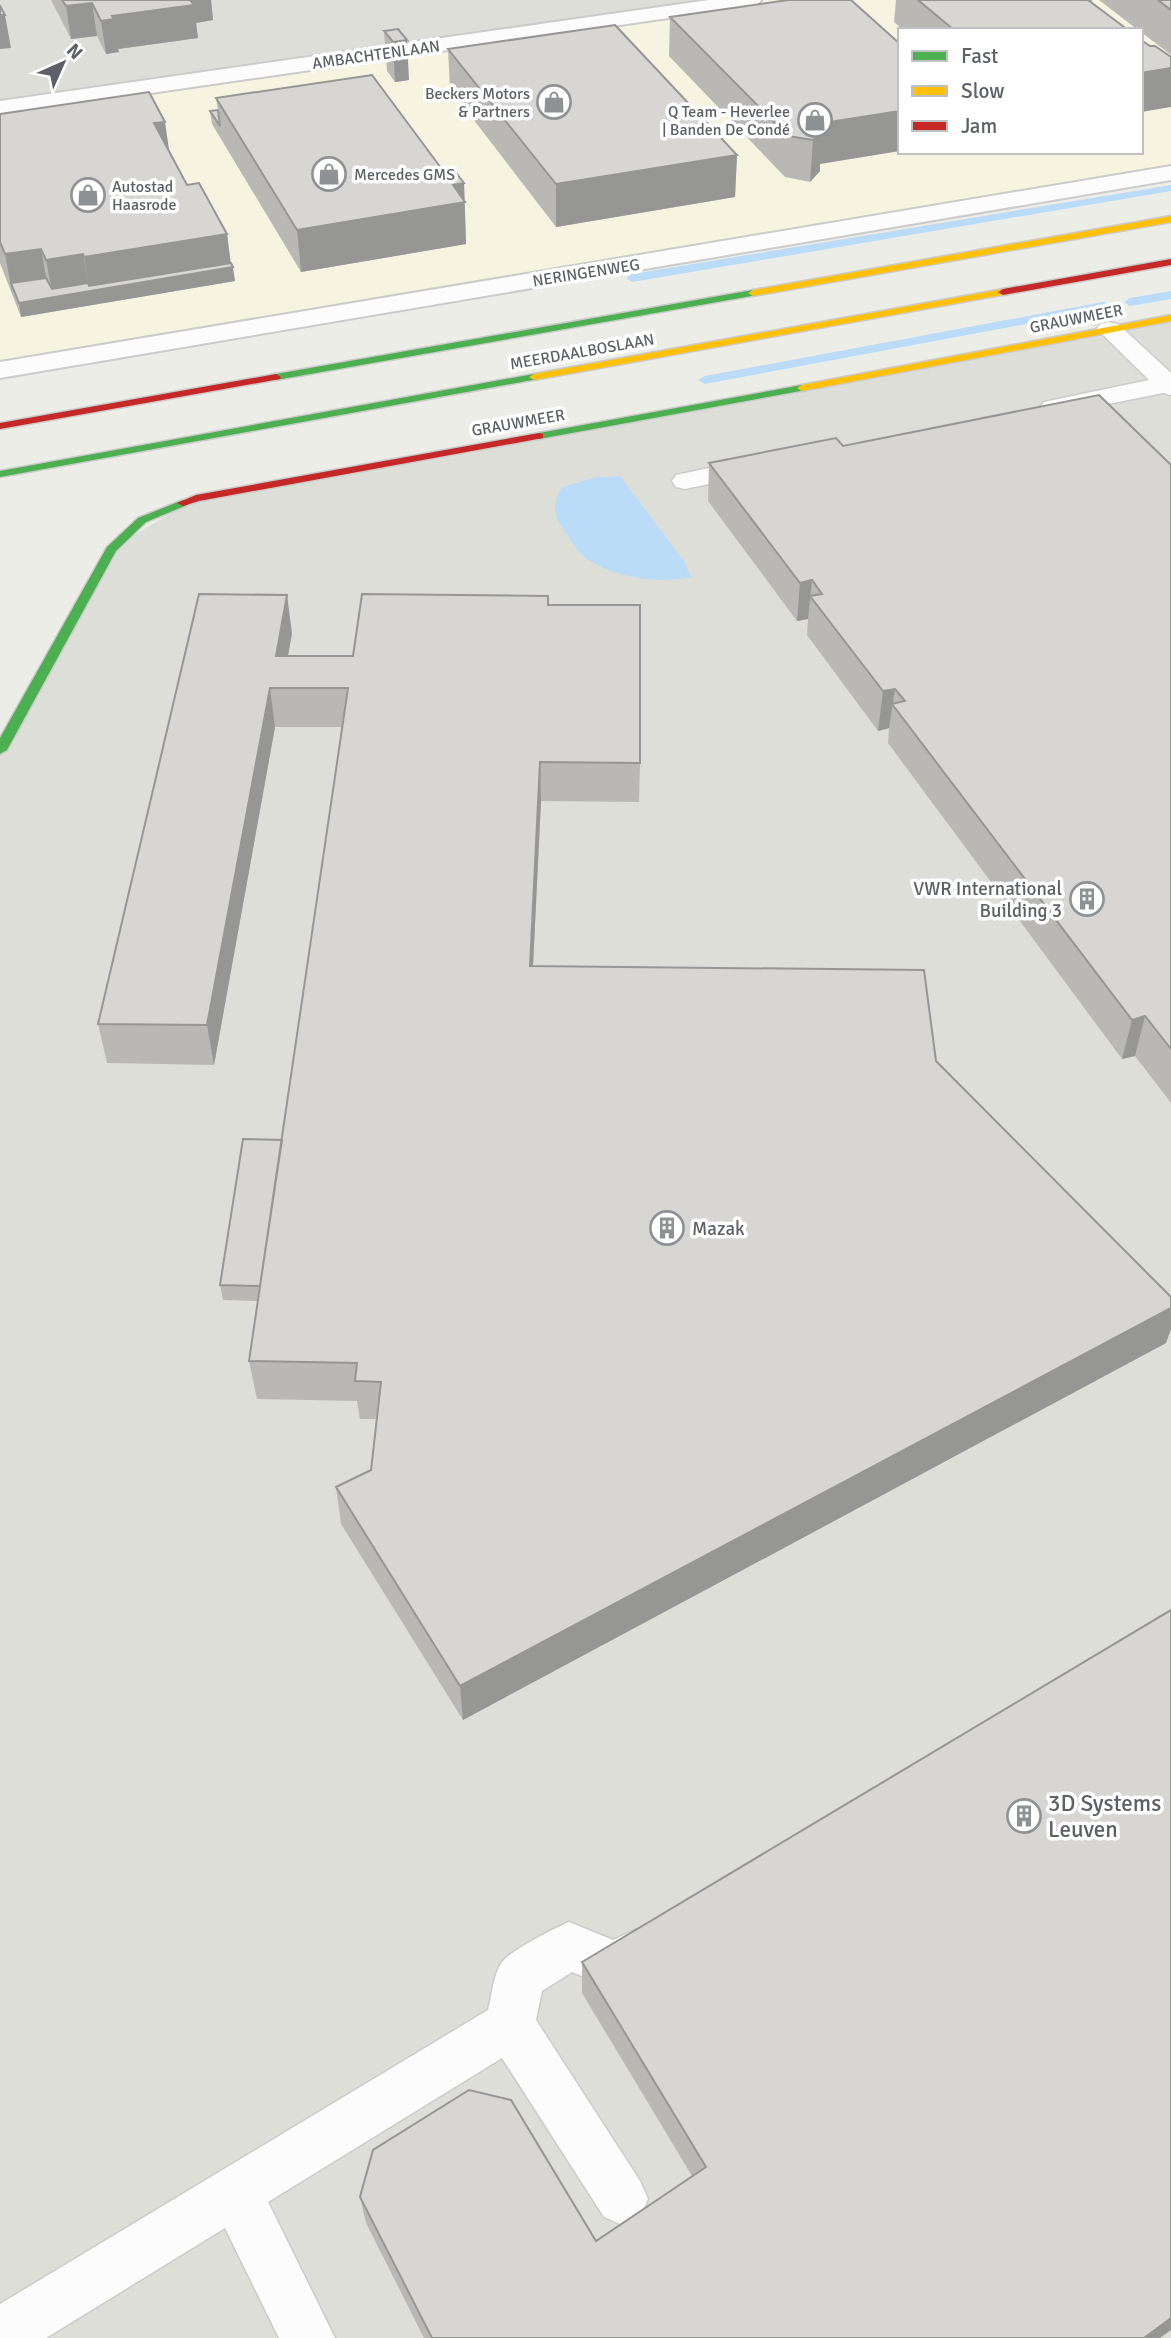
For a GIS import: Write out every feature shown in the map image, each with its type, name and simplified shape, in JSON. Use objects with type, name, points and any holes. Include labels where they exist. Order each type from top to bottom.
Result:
[{"type":"main road","name":"MEERDAALBOSLAAN","points":[[0,426],[1171,219]]},
{"type":"main road","name":"MEERDAALBOSLAAN","points":[[0,474],[1171,262]]},
{"type":"main road","name":"GRAUWMEER","points":[[0,750],[111,549],[142,520],[196,498],[1171,317]]},
{"type":"street","name":"AMBACHTENLAAN","points":[[0,108],[751,0]]},
{"type":"street","name":"NERINGENWEG","points":[[0,370],[1171,173]]},
{"type":"lane","points":[[1109,329],[1169,385]]},
{"type":"lane","points":[[1032,411],[1169,385]]},
{"type":"lane","points":[[685,481],[775,463]]},
{"type":"lane","points":[[622,2199],[510,2025],[520,1977],[569,1946],[616,1966],[675,1931]]},
{"type":"lane","points":[[0,2335],[510,2025]]},
{"type":"lane","points":[[235,2192],[309,2338]]},
{"type":"shaded area","points":[[0,0],[751,0],[0,108]]},
{"type":"shaded area","points":[[751,0],[1171,0],[1171,173],[0,370],[0,108]]},
{"type":"shaded area","points":[[1171,322],[1171,2338],[0,2338],[0,750],[111,549],[196,498]]},
{"type":"water","points":[[620,476],[684,561],[691,577],[649,579],[604,568],[581,554],[559,524],[555,507],[562,487],[597,477]]},
{"type":"building","points":[[62,0],[190,0],[194,5],[112,16],[114,19],[101,21],[92,3],[66,6]]},
{"type":"building","points":[[788,0],[851,0],[898,42],[898,111],[817,124],[823,130],[813,140],[788,136],[670,17]]},
{"type":"building","points":[[918,0],[1088,0],[1125,28],[952,28]]},
{"type":"building","points":[[1158,0],[1171,0],[1171,10]]},
{"type":"building","points":[[615,25],[737,155],[556,184],[448,49]]},
{"type":"building","points":[[398,29],[407,40],[393,42],[384,31]]},
{"type":"building","points":[[1143,41],[1171,57],[1171,68],[1143,73]]},
{"type":"building","name":"Mercedes GMS","points":[[372,75],[447,176],[457,174],[464,183],[453,185],[465,202],[297,230],[216,98]]},
{"type":"building","name":"Autostad Haasrode","points":[[149,92],[165,122],[154,123],[187,185],[199,183],[227,234],[84,257],[83,254],[46,260],[41,249],[5,254],[0,242],[0,114]]},
{"type":"building","points":[[218,110],[220,126],[210,111]]},
{"type":"building","points":[[231,263],[233,267],[19,303],[11,283],[46,278],[52,289],[88,283],[89,286]]},
{"type":"building","name":"VWR International Building 3","points":[[1099,395],[1171,465],[1171,1049],[1145,1016],[1132,1020],[892,704],[905,701],[895,689],[883,691],[810,596],[822,594],[812,580],[800,583],[709,463],[836,438],[843,446]]},
{"type":"building","name":"Mazak","points":[[199,594],[287,595],[276,656],[353,656],[362,594],[548,596],[548,605],[640,605],[640,763],[540,762],[530,966],[924,970],[936,1061],[1171,1297],[1171,1308],[460,1686],[336,1487],[371,1470],[381,1382],[355,1381],[357,1363],[249,1361],[348,688],[270,688],[207,1025],[98,1024]]},
{"type":"building","points":[[243,1139],[282,1140],[260,1286],[220,1285]]},
{"type":"building","name":"3D Systems Leuven","points":[[1171,1610],[1171,2318],[1144,2338],[432,2338],[360,2197],[373,2150],[469,2090],[511,2100],[596,2241],[706,2167],[582,1962]]},
{"type":"waterway","points":[[632,278],[1171,188]]},
{"type":"waterway","points":[[1130,302],[1171,295]]},
{"type":"waterway","points":[[705,380],[1103,306]]},
{"type":"traffic: fast","points":[[276,377],[753,293]]},
{"type":"traffic: fast","points":[[0,474],[534,377]]},
{"type":"traffic: fast","points":[[539,436],[802,388]]},
{"type":"traffic: fast","points":[[0,750],[111,549],[142,520],[183,503]]},
{"type":"traffic: slow","points":[[753,293],[1171,219]]},
{"type":"traffic: slow","points":[[534,377],[1003,292]]},
{"type":"traffic: slow","points":[[802,388],[1171,318]]},
{"type":"traffic: jam","points":[[1003,292],[1171,262]]},
{"type":"traffic: jam","points":[[0,426],[276,377]]},
{"type":"traffic: jam","points":[[183,503],[196,498],[539,436]]},
{"type":"place","name":"Beckers Motors & Partners","points":[[554,102]]},
{"type":"place","name":"Q Team - Heverlee | Banden De Condé","points":[[815,120]]},
{"type":"place","name":"Mercedes GMS","points":[[329,174]]},
{"type":"place","name":"Autostad Haasrode","points":[[88,195]]},
{"type":"place","name":"VWR International Building 3","points":[[1087,899]]},
{"type":"place","name":"Mazak","points":[[667,1228]]},
{"type":"place","name":"3D Systems Leuven","points":[[1024,1816]]}]
